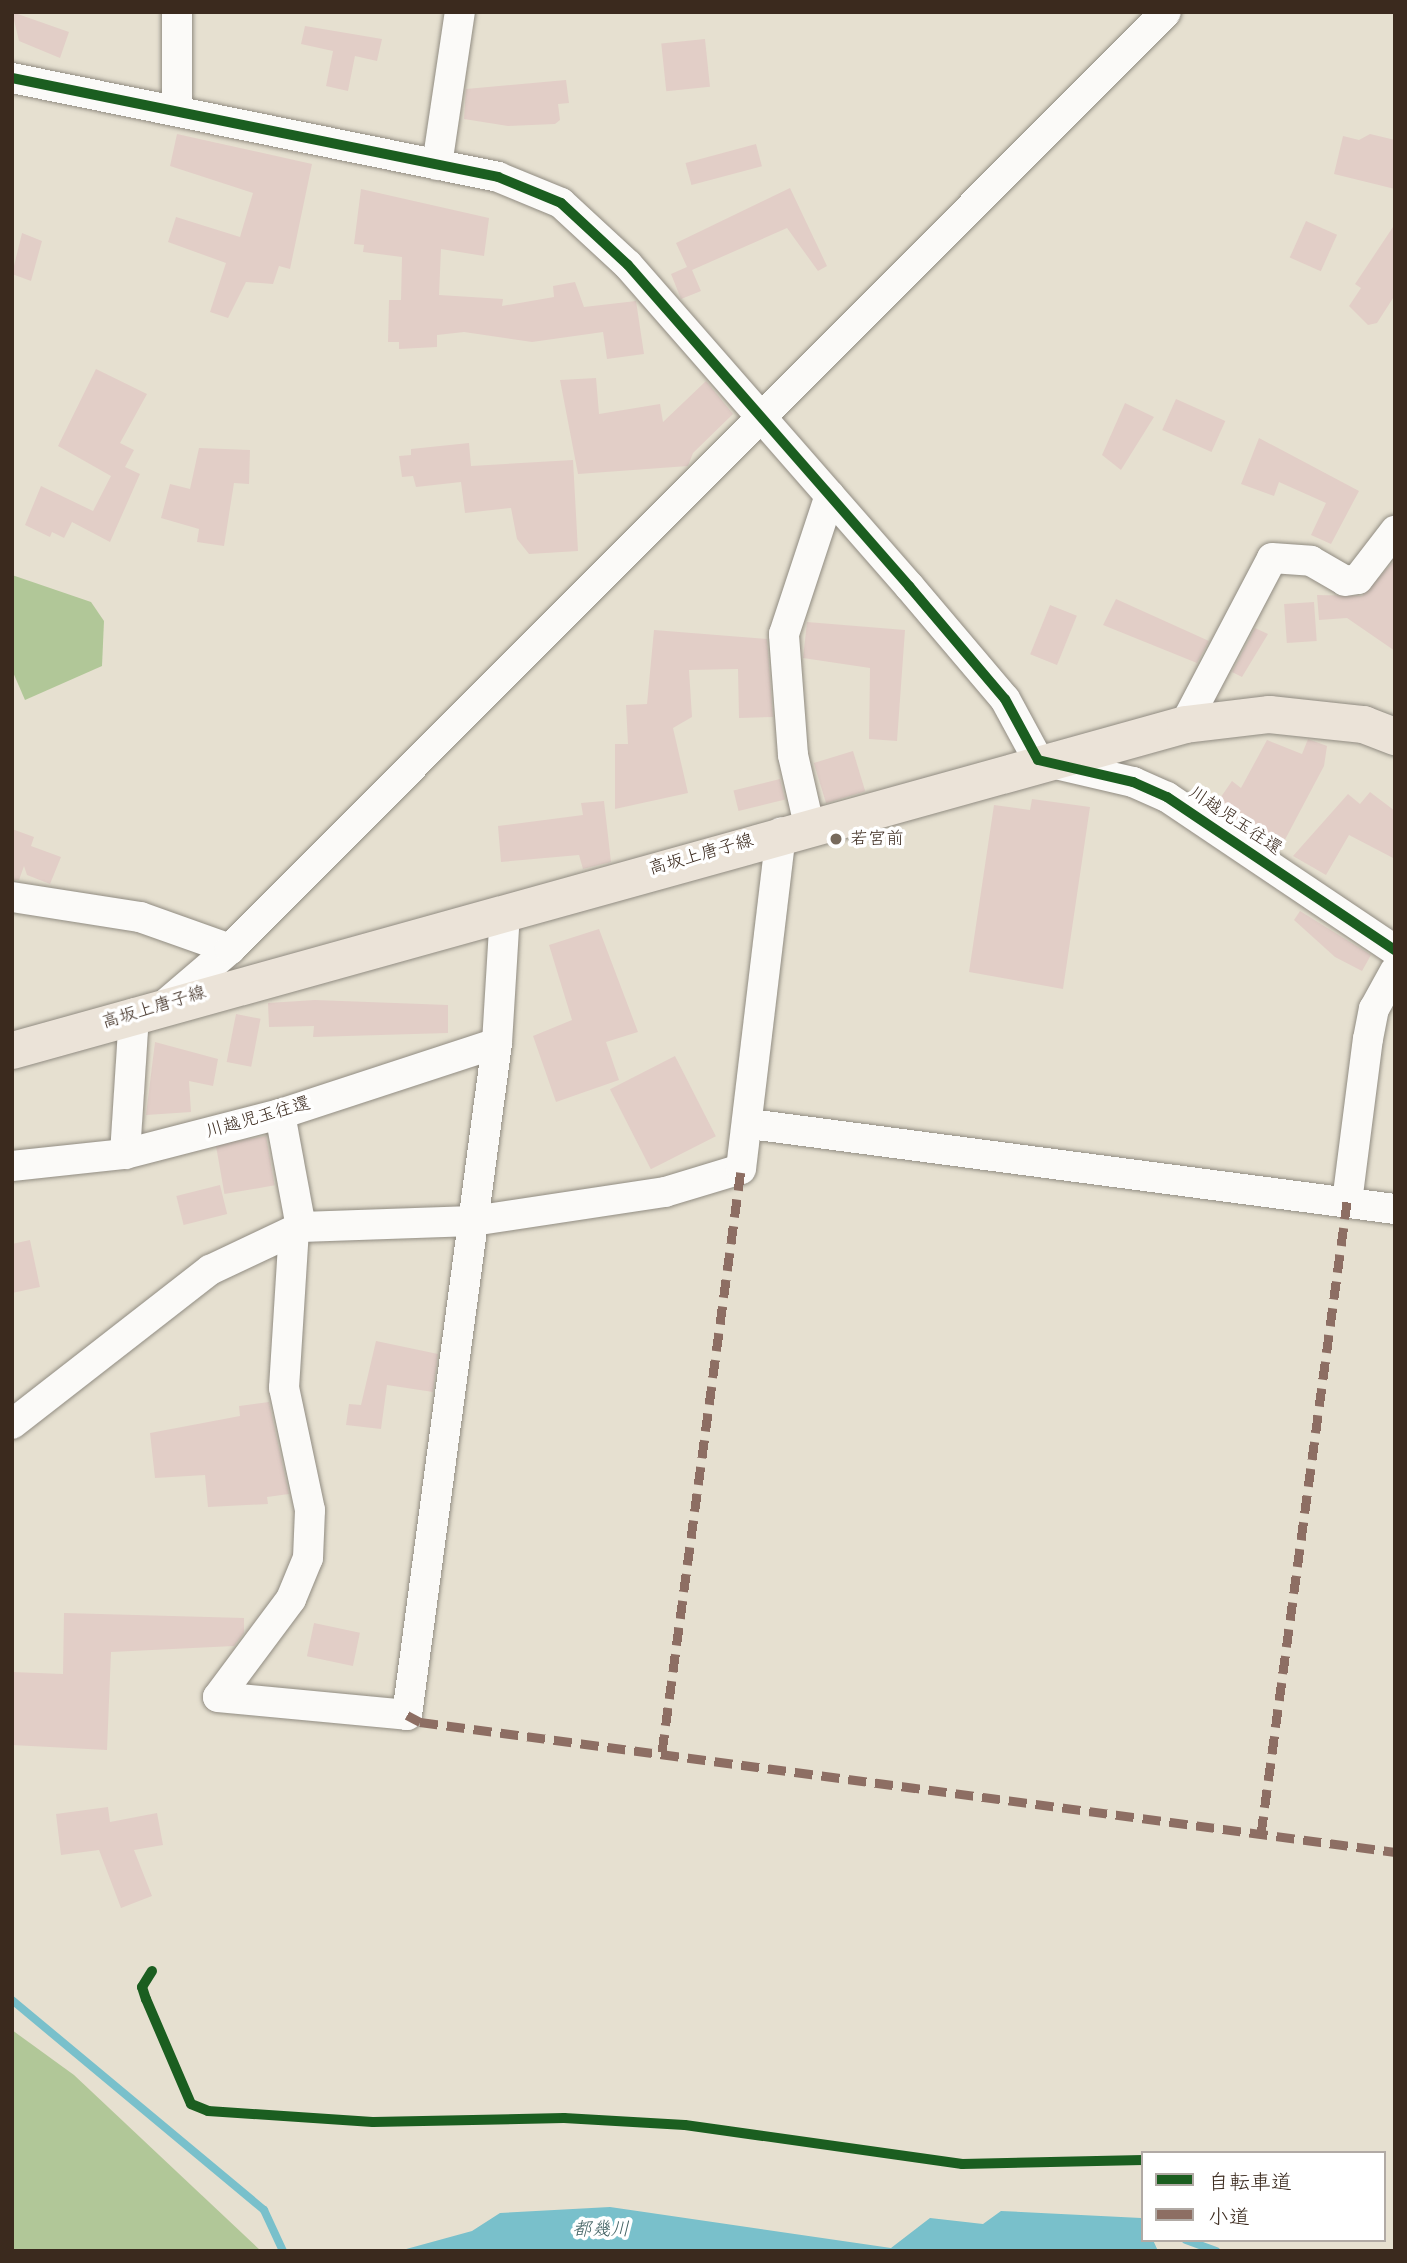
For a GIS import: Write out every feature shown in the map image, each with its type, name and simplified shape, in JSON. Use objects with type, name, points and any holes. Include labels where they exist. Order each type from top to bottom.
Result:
[{"type":"main road","name":"高坂上唐子線","points":[[12,1050],[168,1002],[505,911],[1038,760],[1185,723],[1269,714],[1363,724],[1395,736]]},
{"type":"street","points":[[177,12],[177,111]]},
{"type":"street","points":[[437,165],[460,12]]},
{"type":"street","points":[[168,1002],[230,949],[1166,12]]},
{"type":"street","points":[[12,79],[499,177],[584,219],[762,416],[1005,699],[1038,760]]},
{"type":"street","points":[[12,1423],[210,1270],[297,1229],[473,1221],[665,1192],[741,1169],[795,829],[793,755],[784,634],[830,495]]},
{"type":"street","points":[[1185,723],[1272,558],[1311,561],[1345,581],[1358,579],[1395,531]]},
{"type":"street","name":"川越児玉往還","points":[[1038,760],[1133,782],[1167,797],[1395,950]]},
{"type":"street","points":[[12,897],[141,917],[230,949]]},
{"type":"street","points":[[280,1114],[297,1229],[284,1388],[310,1510],[308,1558],[291,1599],[218,1697],[407,1715],[497,1044],[505,911]]},
{"type":"street","points":[[1347,1202],[1372,1019],[1395,971]]},
{"type":"street","points":[[125,1154],[134,1013]]},
{"type":"street","name":"川越児玉往還","points":[[12,1166],[125,1154],[280,1114],[497,1044]]},
{"type":"street","points":[[750,1124],[1395,1209]]},
{"type":"green space","points":[[12,575],[91,602],[104,621],[102,666],[25,700],[12,670]]},
{"type":"green space","points":[[12,2030],[74,2075],[261,2251],[12,2251]]},
{"type":"water","name":"都幾川","points":[[610,2207],[891,2248],[930,2218],[983,2224],[1001,2211],[1141,2218],[1141,2242],[1154,2242],[1158,2251],[399,2251],[472,2231],[500,2213]]},
{"type":"building","points":[[12,12],[69,32],[60,58],[19,41]]},
{"type":"building","points":[[305,26],[382,39],[377,61],[355,56],[348,91],[326,86],[333,51],[301,44]]},
{"type":"building","points":[[705,39],[710,87],[666,91],[661,44]]},
{"type":"building","points":[[566,80],[569,103],[558,104],[560,120],[555,124],[508,126],[464,119],[466,89]]},
{"type":"building","points":[[177,134],[312,164],[290,269],[279,266],[273,284],[246,282],[228,318],[210,312],[226,263],[168,242],[176,217],[240,237],[253,193],[170,166]]},
{"type":"building","points":[[1370,134],[1395,140],[1395,189],[1334,174],[1343,136],[1359,140]]},
{"type":"building","points":[[756,144],[762,166],[691,185],[685,163]]},
{"type":"building","points":[[790,188],[827,266],[818,271],[787,228],[692,270],[701,291],[681,299],[671,274],[687,267],[676,243]]},
{"type":"building","points":[[361,189],[489,218],[484,256],[441,249],[439,295],[503,299],[502,306],[554,297],[553,286],[575,282],[584,307],[636,301],[644,354],[607,359],[603,332],[532,342],[464,332],[437,335],[437,347],[399,349],[399,342],[388,342],[389,300],[401,300],[402,257],[363,252],[364,245],[354,244]]},
{"type":"building","points":[[1306,221],[1337,235],[1321,271],[1290,258]]},
{"type":"building","points":[[1395,224],[1395,295],[1377,323],[1368,325],[1349,306],[1361,288],[1355,284]]},
{"type":"building","points":[[22,233],[42,241],[31,281],[12,274]]},
{"type":"building","points":[[96,369],[147,394],[120,443],[134,450],[125,467],[140,474],[110,542],[72,522],[64,538],[52,532],[50,537],[25,525],[41,486],[93,511],[111,476],[58,446]]},
{"type":"building","points":[[596,378],[599,414],[660,404],[663,422],[706,381],[733,414],[693,453],[688,466],[578,474],[560,380]]},
{"type":"building","points":[[1176,399],[1225,421],[1212,452],[1162,430]]},
{"type":"building","points":[[1125,403],[1154,417],[1121,470],[1102,455]]},
{"type":"building","points":[[1259,438],[1359,491],[1331,544],[1311,535],[1326,503],[1279,482],[1274,496],[1241,484]]},
{"type":"building","points":[[469,443],[471,466],[573,460],[578,551],[529,554],[517,539],[511,508],[465,513],[461,482],[416,487],[413,476],[402,477],[399,456],[411,455],[411,449]]},
{"type":"building","points":[[199,448],[250,450],[249,484],[234,483],[224,546],[197,542],[199,529],[161,518],[170,484],[190,489]]},
{"type":"building","points":[[1395,560],[1395,651],[1347,618],[1319,620],[1317,595],[1362,596]]},
{"type":"building","points":[[1116,599],[1209,641],[1197,663],[1103,625]]},
{"type":"building","points":[[1314,602],[1317,641],[1287,643],[1284,604]]},
{"type":"building","points":[[1050,605],[1077,616],[1057,665],[1030,654]]},
{"type":"building","points":[[807,622],[905,630],[897,741],[869,739],[870,668],[803,658]]},
{"type":"building","points":[[1255,628],[1268,634],[1242,677],[1232,672]]},
{"type":"building","points":[[654,630],[767,639],[773,717],[739,718],[738,669],[689,670],[692,717],[673,728],[688,793],[615,809],[615,744],[628,744],[626,705],[647,704]]},
{"type":"building","points":[[1308,739],[1327,746],[1324,766],[1280,849],[1214,807],[1232,781],[1241,788],[1267,740],[1302,754]]},
{"type":"building","points":[[853,751],[865,791],[826,803],[814,763]]},
{"type":"building","points":[[780,779],[785,799],[739,811],[733,791]]},
{"type":"building","points":[[1370,792],[1395,811],[1395,859],[1349,835],[1326,875],[1293,856],[1348,794],[1360,804]]},
{"type":"building","points":[[1032,799],[1090,807],[1063,989],[969,972],[994,805],[1030,810]]},
{"type":"building","points":[[604,801],[611,862],[583,869],[579,855],[501,862],[498,826],[583,815],[581,803]]},
{"type":"building","points":[[12,829],[34,837],[31,846],[61,857],[50,884],[27,875],[24,866],[19,880],[12,880]]},
{"type":"building","points":[[1300,911],[1371,955],[1362,971],[1335,957],[1294,920]]},
{"type":"building","points":[[599,929],[638,1032],[606,1042],[619,1080],[556,1102],[533,1036],[572,1020],[549,945]]},
{"type":"building","points":[[315,1000],[448,1005],[448,1033],[313,1037],[314,1026],[269,1027],[268,1003]]},
{"type":"building","points":[[236,1014],[261,1019],[251,1067],[227,1062]]},
{"type":"building","points":[[155,1042],[218,1059],[213,1086],[189,1081],[191,1112],[146,1115]]},
{"type":"building","points":[[675,1056],[716,1136],[651,1169],[610,1089]]},
{"type":"building","points":[[266,1136],[275,1185],[224,1194],[216,1145]]},
{"type":"building","points":[[220,1185],[227,1214],[184,1225],[176,1196]]},
{"type":"building","points":[[30,1240],[40,1287],[12,1293],[12,1244]]},
{"type":"building","points":[[376,1341],[438,1354],[433,1392],[387,1385],[381,1429],[346,1425],[349,1404],[361,1405]]},
{"type":"building","points":[[269,1402],[289,1494],[267,1497],[268,1504],[208,1507],[205,1475],[155,1478],[150,1433],[240,1416],[239,1406]]},
{"type":"building","points":[[64,1613],[244,1618],[244,1633],[234,1646],[111,1652],[107,1750],[12,1745],[12,1672],[63,1674]]},
{"type":"building","points":[[314,1623],[360,1633],[353,1666],[307,1656]]},
{"type":"building","points":[[108,1807],[110,1822],[157,1813],[163,1845],[134,1850],[152,1896],[121,1908],[99,1850],[61,1855],[56,1814]]},
{"type":"waterway","points":[[12,2000],[264,2210],[283,2251]]},
{"type":"waterway","points":[[1191,2242],[1216,2251]]},
{"type":"marked path","points":[[662,1752],[741,1169]]},
{"type":"marked path","points":[[1261,1834],[1347,1202]]},
{"type":"marked path","points":[[407,1715],[420,1722],[1395,1852]]},
{"type":"cycle path","points":[[12,78],[498,177],[561,203],[628,265],[909,586],[1005,699],[1038,760],[1133,782],[1167,797],[1395,950]]},
{"type":"cycle path","points":[[152,1971],[142,1987],[146,1999],[191,2104],[208,2111],[373,2122],[564,2118],[685,2125],[962,2164],[1141,2160]]},
{"type":"place","name":"若宮前","points":[[836,839]]}]
